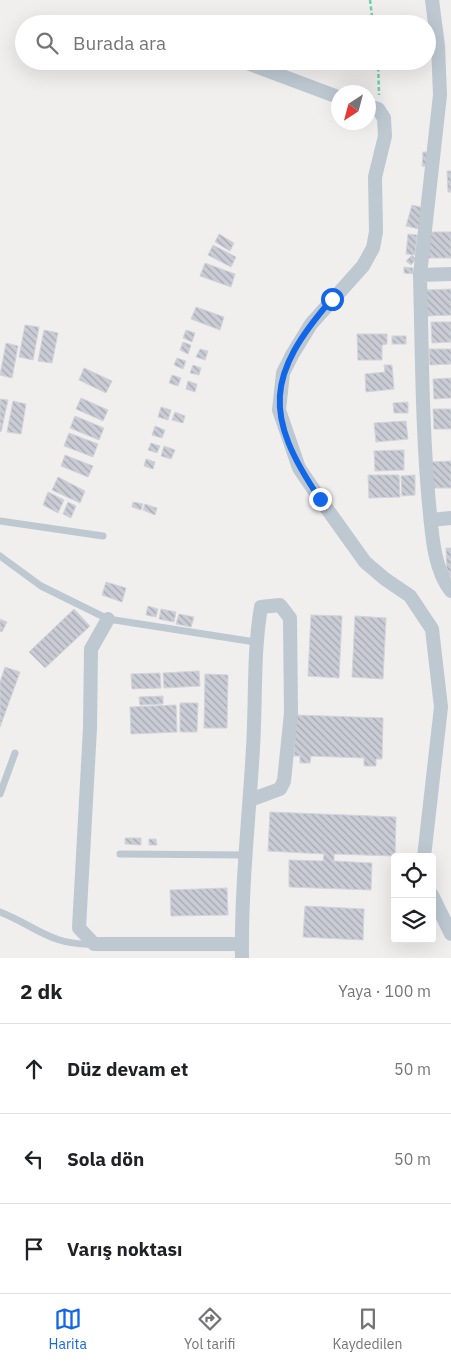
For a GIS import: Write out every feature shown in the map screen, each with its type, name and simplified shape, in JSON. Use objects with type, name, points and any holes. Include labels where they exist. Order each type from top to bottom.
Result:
[{"type":"street","points":[[432,0],[434,15]]},
{"type":"street","points":[[436,31],[445,94],[420,275],[425,458],[431,520],[438,564],[444,582],[451,591]]},
{"type":"street","points":[[266,70],[331,94]]},
{"type":"street","points":[[376,110],[384,118],[385,136],[376,177],[376,232],[373,248],[363,266],[311,324],[292,355],[283,373],[279,410],[299,468],[320,499],[365,562],[385,579],[410,596],[432,629],[441,707],[424,853]]},
{"type":"street","points":[[420,275],[451,274]]},
{"type":"street","points":[[431,520],[451,518]]},
{"type":"street","points":[[242,958],[255,642],[261,608],[280,605],[290,618],[291,713],[284,781],[280,789],[250,800]]},
{"type":"street","points":[[108,618],[91,649],[90,728],[79,928],[94,944],[242,944]]},
{"type":"street","points":[[433,898],[451,934]]},
{"type":"lane","points":[[0,521],[103,536]]},
{"type":"lane","points":[[0,556],[41,586],[108,618],[255,642]]},
{"type":"lane","points":[[0,794],[15,753]]},
{"type":"lane","points":[[120,854],[246,856]]},
{"type":"lane","points":[[0,912],[48,938],[75,945],[94,944]]},
{"type":"path","points":[[370,0],[372,15]]},
{"type":"path","points":[[375,85],[377,70]]},
{"type":"building","points":[[423,152],[433,152],[432,167],[422,166]]},
{"type":"building","points":[[447,171],[451,171],[451,192],[448,192]]},
{"type":"building","points":[[412,205],[424,208],[419,229],[406,226]]},
{"type":"building","points":[[427,232],[451,232],[451,258],[427,258]]},
{"type":"building","points":[[219,234],[234,243],[230,251],[215,242]]},
{"type":"building","points":[[408,234],[417,235],[415,255],[406,254]]},
{"type":"building","points":[[213,245],[236,257],[231,267],[208,255]]},
{"type":"building","points":[[412,255],[416,259],[411,265],[406,261]]},
{"type":"building","points":[[205,263],[235,274],[231,287],[200,276]]},
{"type":"building","points":[[404,267],[413,268],[413,274],[404,273]]},
{"type":"building","points":[[451,289],[451,315],[427,316],[426,290]]},
{"type":"building","points":[[196,307],[224,317],[220,330],[191,319]]},
{"type":"building","points":[[431,322],[451,322],[451,342],[432,343]]},
{"type":"building","points":[[25,325],[39,327],[33,360],[19,357]]},
{"type":"building","points":[[44,330],[58,333],[52,363],[38,361]]},
{"type":"building","points":[[186,330],[195,333],[192,342],[183,338]]},
{"type":"building","points":[[357,334],[387,334],[387,344],[382,345],[382,360],[358,360]]},
{"type":"building","points":[[392,336],[406,336],[406,344],[392,344]]},
{"type":"building","points":[[183,342],[191,345],[188,354],[180,350]]},
{"type":"building","points":[[6,343],[18,346],[12,378],[0,375]]},
{"type":"building","points":[[200,349],[208,351],[205,360],[196,357]]},
{"type":"building","points":[[429,349],[451,349],[451,364],[430,365]]},
{"type":"building","points":[[177,358],[186,361],[183,369],[174,365]]},
{"type":"building","points":[[193,365],[201,368],[199,375],[190,373]]},
{"type":"building","points":[[384,365],[392,365],[394,389],[366,392],[365,374],[385,372]]},
{"type":"building","points":[[84,368],[112,381],[106,393],[79,380]]},
{"type":"building","points":[[172,375],[181,378],[178,386],[169,383]]},
{"type":"building","points":[[451,378],[451,398],[434,399],[433,379]]},
{"type":"building","points":[[188,381],[197,384],[195,392],[186,389]]},
{"type":"building","points":[[81,398],[108,410],[103,421],[76,409]]},
{"type":"building","points":[[0,399],[8,400],[1,432],[0,431]]},
{"type":"building","points":[[13,401],[26,404],[21,434],[7,432]]},
{"type":"building","points":[[408,402],[408,413],[394,413],[393,403]]},
{"type":"building","points":[[161,407],[171,410],[168,420],[158,417]]},
{"type":"building","points":[[433,409],[451,409],[451,429],[434,429]]},
{"type":"building","points":[[175,412],[185,416],[183,423],[172,420]]},
{"type":"building","points":[[75,416],[104,428],[99,440],[70,428]]},
{"type":"building","points":[[406,421],[408,439],[376,442],[374,423]]},
{"type":"building","points":[[155,426],[165,430],[162,438],[152,435]]},
{"type":"building","points":[[69,433],[98,444],[93,457],[64,446]]},
{"type":"building","points":[[151,443],[160,446],[157,453],[148,450]]},
{"type":"building","points":[[164,446],[175,450],[171,459],[161,456]]},
{"type":"building","points":[[404,450],[404,470],[375,471],[374,451]]},
{"type":"building","points":[[65,455],[93,466],[88,477],[61,466]]},
{"type":"building","points":[[146,459],[155,462],[153,469],[144,466]]},
{"type":"building","points":[[451,461],[451,488],[432,488],[431,462]]},
{"type":"building","points":[[368,475],[399,475],[400,497],[369,498]]},
{"type":"building","points":[[415,475],[415,495],[402,496],[401,476]]},
{"type":"building","points":[[58,477],[85,491],[80,503],[52,490]]},
{"type":"building","points":[[48,492],[64,500],[58,513],[43,505]]},
{"type":"building","points":[[68,502],[76,506],[71,518],[63,514]]},
{"type":"building","points":[[133,502],[143,504],[141,510],[132,507]]},
{"type":"building","points":[[145,504],[157,508],[155,515],[143,510]]},
{"type":"building","points":[[446,548],[451,548],[451,576],[447,576]]},
{"type":"building","points":[[106,582],[126,588],[122,602],[102,595]]},
{"type":"building","points":[[148,606],[158,609],[156,617],[146,615]]},
{"type":"building","points":[[74,609],[90,626],[45,668],[29,652]]},
{"type":"building","points":[[161,609],[176,612],[174,622],[159,619]]},
{"type":"building","points":[[179,614],[194,617],[191,627],[176,624]]},
{"type":"building","points":[[311,615],[342,616],[339,678],[308,676]]},
{"type":"building","points":[[355,616],[386,618],[383,679],[352,677]]},
{"type":"building","points":[[0,619],[7,622],[2,632],[0,631]]},
{"type":"building","points":[[5,667],[20,672],[0,727],[0,682]]},
{"type":"building","points":[[199,671],[200,686],[164,688],[163,673]]},
{"type":"building","points":[[160,673],[161,688],[132,689],[131,674]]},
{"type":"building","points":[[205,674],[228,675],[227,728],[204,728]]},
{"type":"building","points":[[163,696],[163,704],[140,705],[139,697]]},
{"type":"building","points":[[180,703],[198,703],[197,732],[180,732]]},
{"type":"building","points":[[176,705],[177,732],[131,734],[130,707]]},
{"type":"building","points":[[296,715],[383,718],[382,759],[376,759],[376,766],[364,766],[364,758],[311,756],[310,763],[300,763],[300,756],[294,756]]},
{"type":"building","points":[[270,812],[396,817],[395,853],[391,853],[391,856],[334,854],[334,861],[372,863],[371,890],[289,887],[289,860],[323,861],[324,854],[268,851]]},
{"type":"building","points":[[125,838],[141,838],[141,845],[125,844]]},
{"type":"building","points":[[149,839],[156,839],[157,845],[149,845]]},
{"type":"building","points":[[227,888],[228,915],[171,916],[170,890]]},
{"type":"building","points":[[305,906],[364,909],[363,940],[303,937]]},
{"type":"route","points":[[320,499],[299,468],[286,434],[279,410],[280,393],[283,373],[292,355],[311,324],[332,299]]}]
